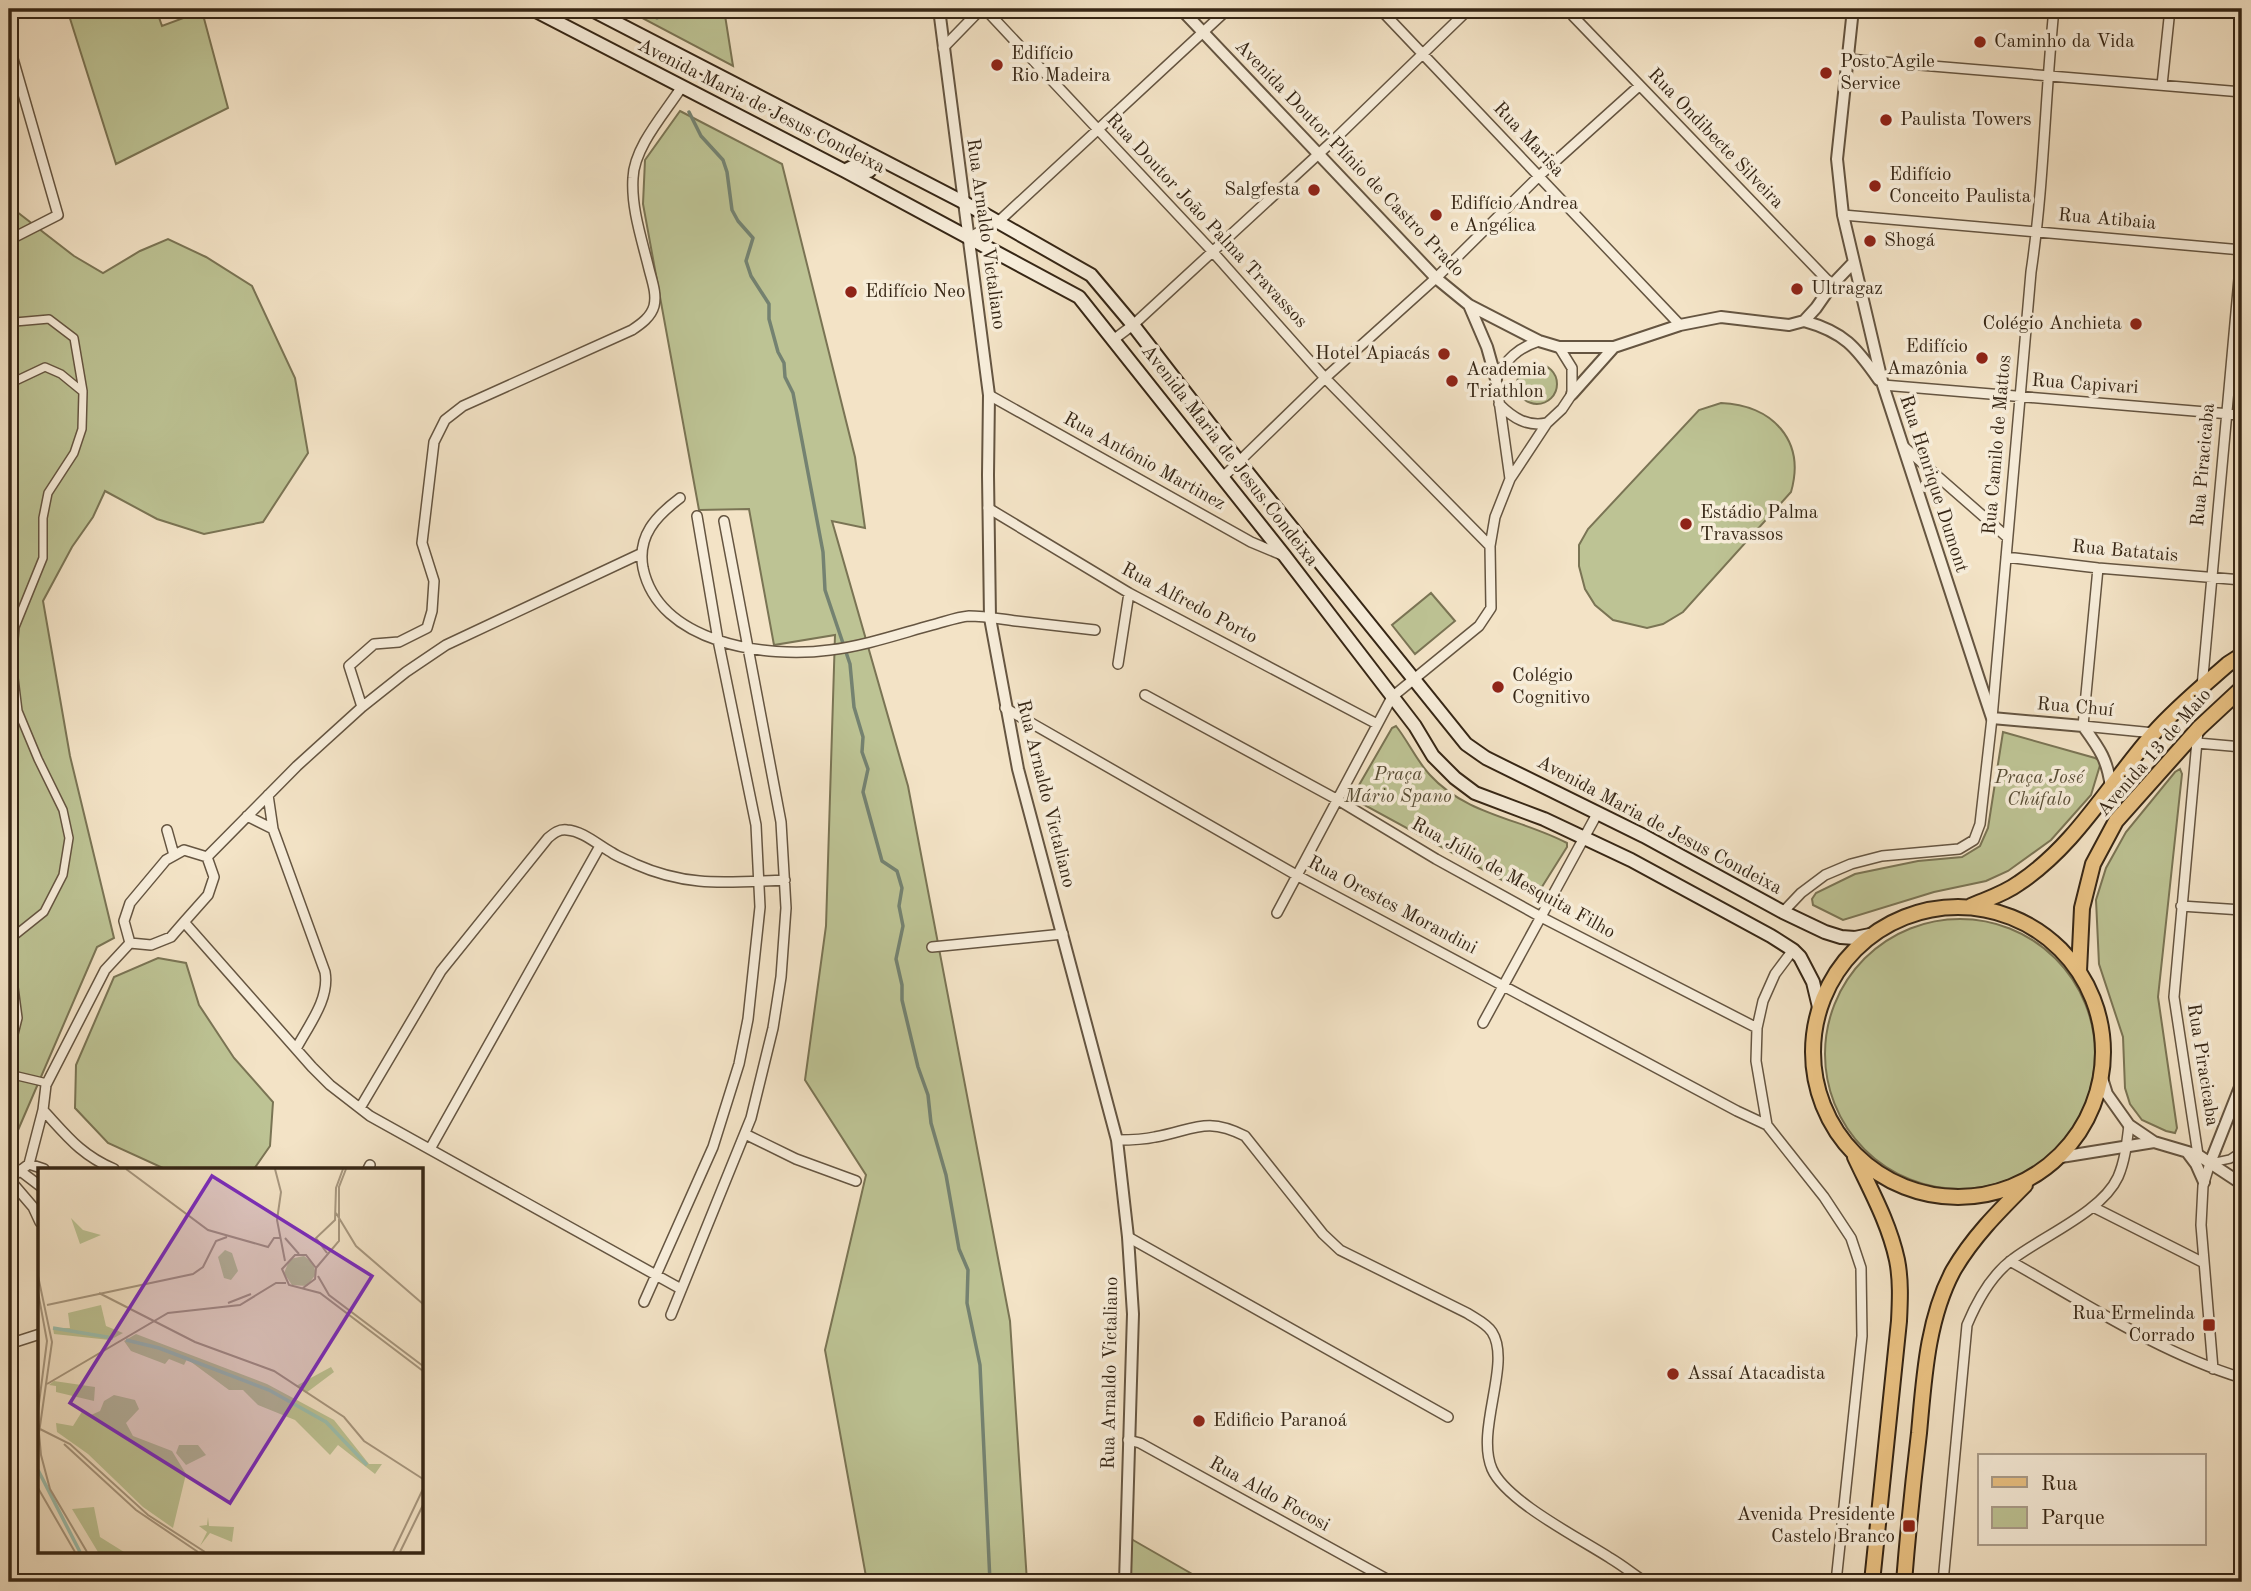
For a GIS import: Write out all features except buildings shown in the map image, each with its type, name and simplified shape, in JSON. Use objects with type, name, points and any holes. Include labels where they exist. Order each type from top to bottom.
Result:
[{"type":"main road","name":"Avenida Maria de Jesus Condeixa","points":[[532,9],[845,171],[1079,297],[1284,555],[1415,726],[1433,755],[1475,793],[1586,838],[1793,950],[1800,957],[1813,982],[1819,1007]]},
{"type":"main road","name":"Avenida Maria de Jesus Condeixa","points":[[590,9],[962,202],[1091,275],[1466,744],[1486,758],[1644,836],[1783,912],[1841,937],[1870,935]]},
{"type":"main road","points":[[769,132],[776,125],[782,110]]},
{"type":"main road","points":[[845,171],[852,167],[869,171],[875,164],[873,156]]},
{"type":"main road","name":"Avenida 13 de Maio","points":[[1969,906],[2017,885],[2062,847],[2154,733],[2202,687],[2242,655]]},
{"type":"main road","name":"Avenida 13 de Maio","points":[[2079,971],[2082,908],[2093,864],[2116,821],[2199,728],[2242,688]]},
{"type":"main road","points":[[1872,1582],[1899,1321],[1898,1263],[1884,1217],[1853,1153],[1834,1128],[1821,1099],[1814,1069],[1813,1038],[1819,1007],[1831,980],[1870,935],[1900,917],[1934,907],[1969,906],[2001,912],[2032,926],[2058,946],[2079,971],[2094,998],[2102,1028],[2100,1086],[2092,1112],[2078,1136],[2060,1157],[2025,1184],[1975,1236],[1953,1272],[1939,1307],[1925,1368],[1904,1582]]},
{"type":"main road","points":[[1853,1153],[1889,1180],[1932,1195],[1977,1197],[2025,1184]]},
{"type":"street","name":"Rua Arnaldo Victaliano","points":[[939,9],[989,395],[990,618],[1018,769],[1116,1140],[1128,1237],[1133,1314],[1125,1582]]},
{"type":"street","points":[[943,48],[983,9]]},
{"type":"street","name":"Rua Doutor João Palma Travassos","points":[[983,9],[1212,251],[1325,377],[1490,547]]},
{"type":"street","name":"Avenida Doutor Plínio de Castro Prado","points":[[1181,9],[1436,278],[1469,304],[1539,341],[1559,346],[1614,347],[1679,325],[1721,317],[1789,325],[1804,321],[1828,327],[1859,351],[1882,385]]},
{"type":"street","points":[[968,238],[998,222],[1228,9]]},
{"type":"street","name":"Rua Marisa","points":[[1380,9],[1679,325]]},
{"type":"street","points":[[1113,340],[1133,325],[1318,155],[1469,9]]},
{"type":"street","name":"Rua Henrique Dumont","points":[[1853,9],[1837,159],[1843,215],[1882,385],[1992,718]]},
{"type":"street","name":"Rua Camilo de Mattos","points":[[1783,912],[1801,893],[1825,875],[1851,864],[1882,856],[1959,849],[1974,840],[1980,824],[2037,231],[2054,9]]},
{"type":"street","points":[[2162,85],[2170,9]]},
{"type":"street","name":"Rua Ondibecte Silveira","points":[[1573,16],[1832,285]]},
{"type":"street","points":[[9,45],[58,215],[9,240]]},
{"type":"street","points":[[1848,59],[2242,92]]},
{"type":"street","points":[[1222,478],[1325,377],[1436,278],[1539,176],[1639,86]]},
{"type":"street","points":[[362,707],[349,666],[374,644],[399,642],[426,628],[432,611],[434,581],[422,543],[433,442],[445,420],[463,407],[632,330],[645,321],[654,308],[655,294],[636,212],[633,178],[636,159],[645,140],[681,88]]},
{"type":"street","name":"Rua Atibaia","points":[[1843,215],[2242,249]]},
{"type":"street","name":"Rua Piracicaba","points":[[2202,687],[2242,249]]},
{"type":"street","points":[[1804,321],[1853,262]]},
{"type":"street","points":[[1469,304],[1487,346],[1496,379],[1510,480]]},
{"type":"street","points":[[9,324],[49,319],[74,338],[83,392],[82,429],[74,453],[48,494],[43,518],[43,558],[15,627],[12,662],[18,711],[63,810],[69,838],[63,874],[44,912],[11,939],[11,980],[18,1018],[9,1054]]},
{"type":"street","points":[[1496,379],[1512,355],[1523,346],[1539,341]]},
{"type":"street","points":[[1559,346],[1572,368],[1572,394]]},
{"type":"street","points":[[1278,913],[1392,697],[1479,626],[1491,608],[1490,547],[1495,517],[1510,480],[1547,423],[1614,347]]},
{"type":"street","points":[[9,384],[45,367],[61,374],[83,392]]},
{"type":"street","name":"Rua Capivari","points":[[1882,385],[2242,415]]},
{"type":"street","name":"Rua Antônio Martinez","points":[[989,395],[1251,542],[1284,555]]},
{"type":"street","points":[[1499,404],[1511,416],[1526,423],[1547,423]]},
{"type":"street","points":[[1901,444],[2007,537]]},
{"type":"street","points":[[680,498],[663,511],[648,530],[640,554],[646,582],[659,604],[686,627],[718,640],[747,649],[779,652],[829,650],[967,616],[1095,630]]},
{"type":"street","name":"Rua Alfredo Porto","points":[[988,508],[1129,593],[1377,724]]},
{"type":"street","points":[[644,1302],[713,1147],[739,1065],[748,1019],[760,907],[756,825],[718,640],[697,516]]},
{"type":"street","points":[[671,1315],[751,1118],[781,977],[786,908],[781,822],[724,521]]},
{"type":"street","points":[[207,857],[268,795],[362,707],[406,672],[446,645],[640,554]]},
{"type":"street","name":"Rua Batatais","points":[[2006,557],[2242,580]]},
{"type":"street","points":[[2098,568],[2083,726],[2104,755],[2111,788]]},
{"type":"street","points":[[1118,664],[1129,593]]},
{"type":"street","name":"Rua Júlio de Mesquita Filho","points":[[1145,695],[1338,800],[1436,859],[1541,917],[1757,1028]]},
{"type":"street","name":"Rua Orestes Morandini","points":[[1005,708],[1298,876],[1767,1125]]},
{"type":"street","name":"Rua Chuí","points":[[1992,718],[2154,733]]},
{"type":"street","name":"Rua Piracicaba","points":[[2198,1156],[2174,997],[2199,728]]},
{"type":"street","points":[[2197,743],[2242,747]]},
{"type":"street","points":[[268,795],[273,829],[327,983],[322,999],[296,1049]]},
{"type":"street","points":[[1483,1023],[1597,814]]},
{"type":"street","points":[[247,816],[273,829]]},
{"type":"street","points":[[167,830],[174,855]]},
{"type":"street","points":[[360,1108],[441,971],[548,838],[557,831],[580,833],[600,846],[652,871],[682,880],[724,883],[785,880]]},
{"type":"street","points":[[430,1149],[600,846]]},
{"type":"street","points":[[130,943],[124,921],[130,904],[158,869],[184,850],[207,857]]},
{"type":"street","points":[[130,943],[151,945],[171,937],[208,895],[214,877],[207,857]]},
{"type":"street","points":[[2181,906],[2242,910]]},
{"type":"street","points":[[184,922],[330,1086],[360,1108],[430,1149],[681,1289]]},
{"type":"street","points":[[932,947],[1063,934]]},
{"type":"street","points":[[38,1218],[9,1179],[29,1164],[47,1083],[106,970],[130,943]]},
{"type":"street","points":[[1793,950],[1775,974],[1763,1001],[1757,1028],[1756,1061],[1767,1125],[1824,1197],[1851,1238],[1861,1268],[1863,1297],[1862,1335],[1836,1582]]},
{"type":"street","points":[[9,1074],[47,1083]]},
{"type":"street","points":[[2101,1075],[2107,1094],[2129,1125],[2154,1142],[2198,1156],[2242,1184]]},
{"type":"street","points":[[2213,1369],[2201,1225],[2204,1182],[2242,1082]]},
{"type":"street","points":[[43,1110],[81,1152],[112,1168]]},
{"type":"street","points":[[1116,1140],[1155,1137],[1194,1126],[1213,1124],[1237,1131],[1260,1152],[1323,1234],[1340,1250],[1486,1325],[1497,1345],[1487,1452],[1492,1469],[1504,1486],[1532,1509],[1645,1582]]},
{"type":"street","points":[[1943,1582],[1967,1325],[1989,1285],[2010,1261],[2094,1207],[2108,1193],[2118,1177],[2127,1147],[2129,1125]]},
{"type":"street","points":[[745,1134],[796,1159],[856,1181]]},
{"type":"street","points":[[2060,1157],[2154,1142]]},
{"type":"street","points":[[2185,1150],[2196,1164],[2204,1182]]},
{"type":"street","points":[[2210,1163],[2230,1159],[2242,1151]]},
{"type":"street","points":[[29,1164],[41,1168]]},
{"type":"street","points":[[19,1170],[38,1184]]},
{"type":"street","points":[[2094,1207],[2204,1263]]},
{"type":"street","points":[[1128,1237],[1448,1417]]},
{"type":"street","points":[[2010,1261],[2132,1329],[2213,1369],[2242,1378]]},
{"type":"street","points":[[9,1344],[38,1335]]},
{"type":"street","name":"Rua Aldo Focosi","points":[[1128,1440],[1140,1443],[1392,1582]]},
{"type":"green space","points":[[67,9],[156,9],[162,26],[202,11],[228,108],[116,164]]},
{"type":"green space","points":[[724,9],[733,66],[627,10]]},
{"type":"green space","points":[[680,111],[782,164],[855,457],[865,528],[832,521],[908,786],[1010,1321],[1027,1582],[867,1582],[825,1350],[866,1175],[805,1080],[826,926],[835,635],[774,645],[749,509],[699,510],[643,204],[645,160]]},
{"type":"green space","points":[[9,136],[16,151],[9,170]]},
{"type":"green space","points":[[9,170],[12,208],[74,256],[103,273],[140,251],[168,239],[206,257],[252,286],[295,378],[308,453],[263,522],[204,534],[157,519],[105,491],[93,517],[72,547],[43,601],[70,756],[114,938],[97,947],[9,1151]]},
{"type":"green space","points":[[1537,364],[1545,365],[1551,370],[1556,376],[1556,392],[1551,398],[1545,403],[1537,404],[1529,403],[1523,398],[1518,392],[1517,384],[1518,376],[1523,370],[1529,365]]},
{"type":"green space","points":[[1721,403],[1756,410],[1770,418],[1781,429],[1794,456],[1791,492],[1683,612],[1663,624],[1647,628],[1613,620],[1595,605],[1585,589],[1579,566],[1579,545],[1588,529],[1699,410]]},
{"type":"green space","points":[[1431,593],[1455,621],[1415,654],[1392,625]]},
{"type":"green space","name":"Praça Mário Spano","points":[[1396,726],[1430,775],[1460,799],[1567,843],[1535,898],[1357,801],[1353,796],[1355,792],[1392,728]]},
{"type":"green space","name":"Praça José Chúfalo","points":[[2003,732],[2101,762],[2091,795],[2051,840],[2008,871],[1986,881],[1934,892],[1843,920],[1813,905],[1812,899],[1816,893],[1855,874],[1918,861],[1962,857],[1980,846],[1988,828]]},
{"type":"green space","points":[[2180,769],[2182,774],[2158,997],[2177,1128],[2175,1133],[2142,1120],[2130,1104],[2125,1088],[2123,1037],[2099,964],[2096,900],[2106,868],[2126,832]]},
{"type":"green space","points":[[1960,919],[2012,929],[2046,950],[2064,968],[2085,1002],[2095,1054],[2085,1106],[2064,1140],[2046,1158],[2012,1179],[1960,1189],[1908,1179],[1874,1158],[1856,1140],[1835,1106],[1825,1054],[1835,1002],[1856,968],[1874,950],[1908,929]]},
{"type":"green space","points":[[158,958],[186,963],[199,1005],[234,1058],[273,1102],[270,1146],[255,1168],[163,1168],[108,1143],[75,1108],[76,1065],[114,977]]},
{"type":"green space","points":[[1126,1536],[1206,1582],[1125,1582]]},
{"type":"waterway","points":[[657,9],[657,18]]},
{"type":"waterway","points":[[689,112],[701,136],[723,160],[732,210],[753,238],[746,261],[751,276],[769,304],[769,319],[778,352],[784,363],[785,377],[793,393],[823,552],[825,590],[850,664],[854,707],[863,737],[862,752],[868,769],[863,792],[882,861],[897,871],[902,888],[899,906],[903,926],[896,959],[902,985],[902,1000],[918,1067],[928,1095],[931,1123],[946,1175],[959,1249],[968,1270],[967,1303],[980,1365],[990,1582]]},
{"type":"place","name":"Caminho da Vida","points":[[1980,42]]},
{"type":"place","name":"Edifício Rio Madeira","points":[[997,65]]},
{"type":"place","name":"Posto Agile Service","points":[[1826,73]]},
{"type":"place","name":"Paulista Towers","points":[[1886,120]]},
{"type":"place","name":"Edifício Conceito Paulista","points":[[1875,186]]},
{"type":"place","name":"Salgfesta","points":[[1314,190]]},
{"type":"place","name":"Edifício Andrea e Angélica","points":[[1436,215]]},
{"type":"place","name":"Shogá","points":[[1870,241]]},
{"type":"place","name":"Ultragaz","points":[[1797,289]]},
{"type":"place","name":"Edifício Neo","points":[[851,292]]},
{"type":"place","name":"Colégio Anchieta","points":[[2136,324]]},
{"type":"place","name":"Hotel Apiacás","points":[[1444,354]]},
{"type":"place","name":"Edifício Amazônia","points":[[1982,358]]},
{"type":"place","name":"Academia Triathlon","points":[[1452,381]]},
{"type":"place","name":"Estádio Palma Travassos","points":[[1686,524]]},
{"type":"place","name":"Colégio Cognitivo","points":[[1498,687]]},
{"type":"place","name":"Rua Ermelinda Corrado","points":[[2209,1325]]},
{"type":"place","name":"Assaí Atacadista","points":[[1673,1374]]},
{"type":"place","name":"Edificio Paranoá","points":[[1199,1421]]},
{"type":"place","name":"Avenida Presidente Castelo Branco","points":[[1909,1526]]}]
